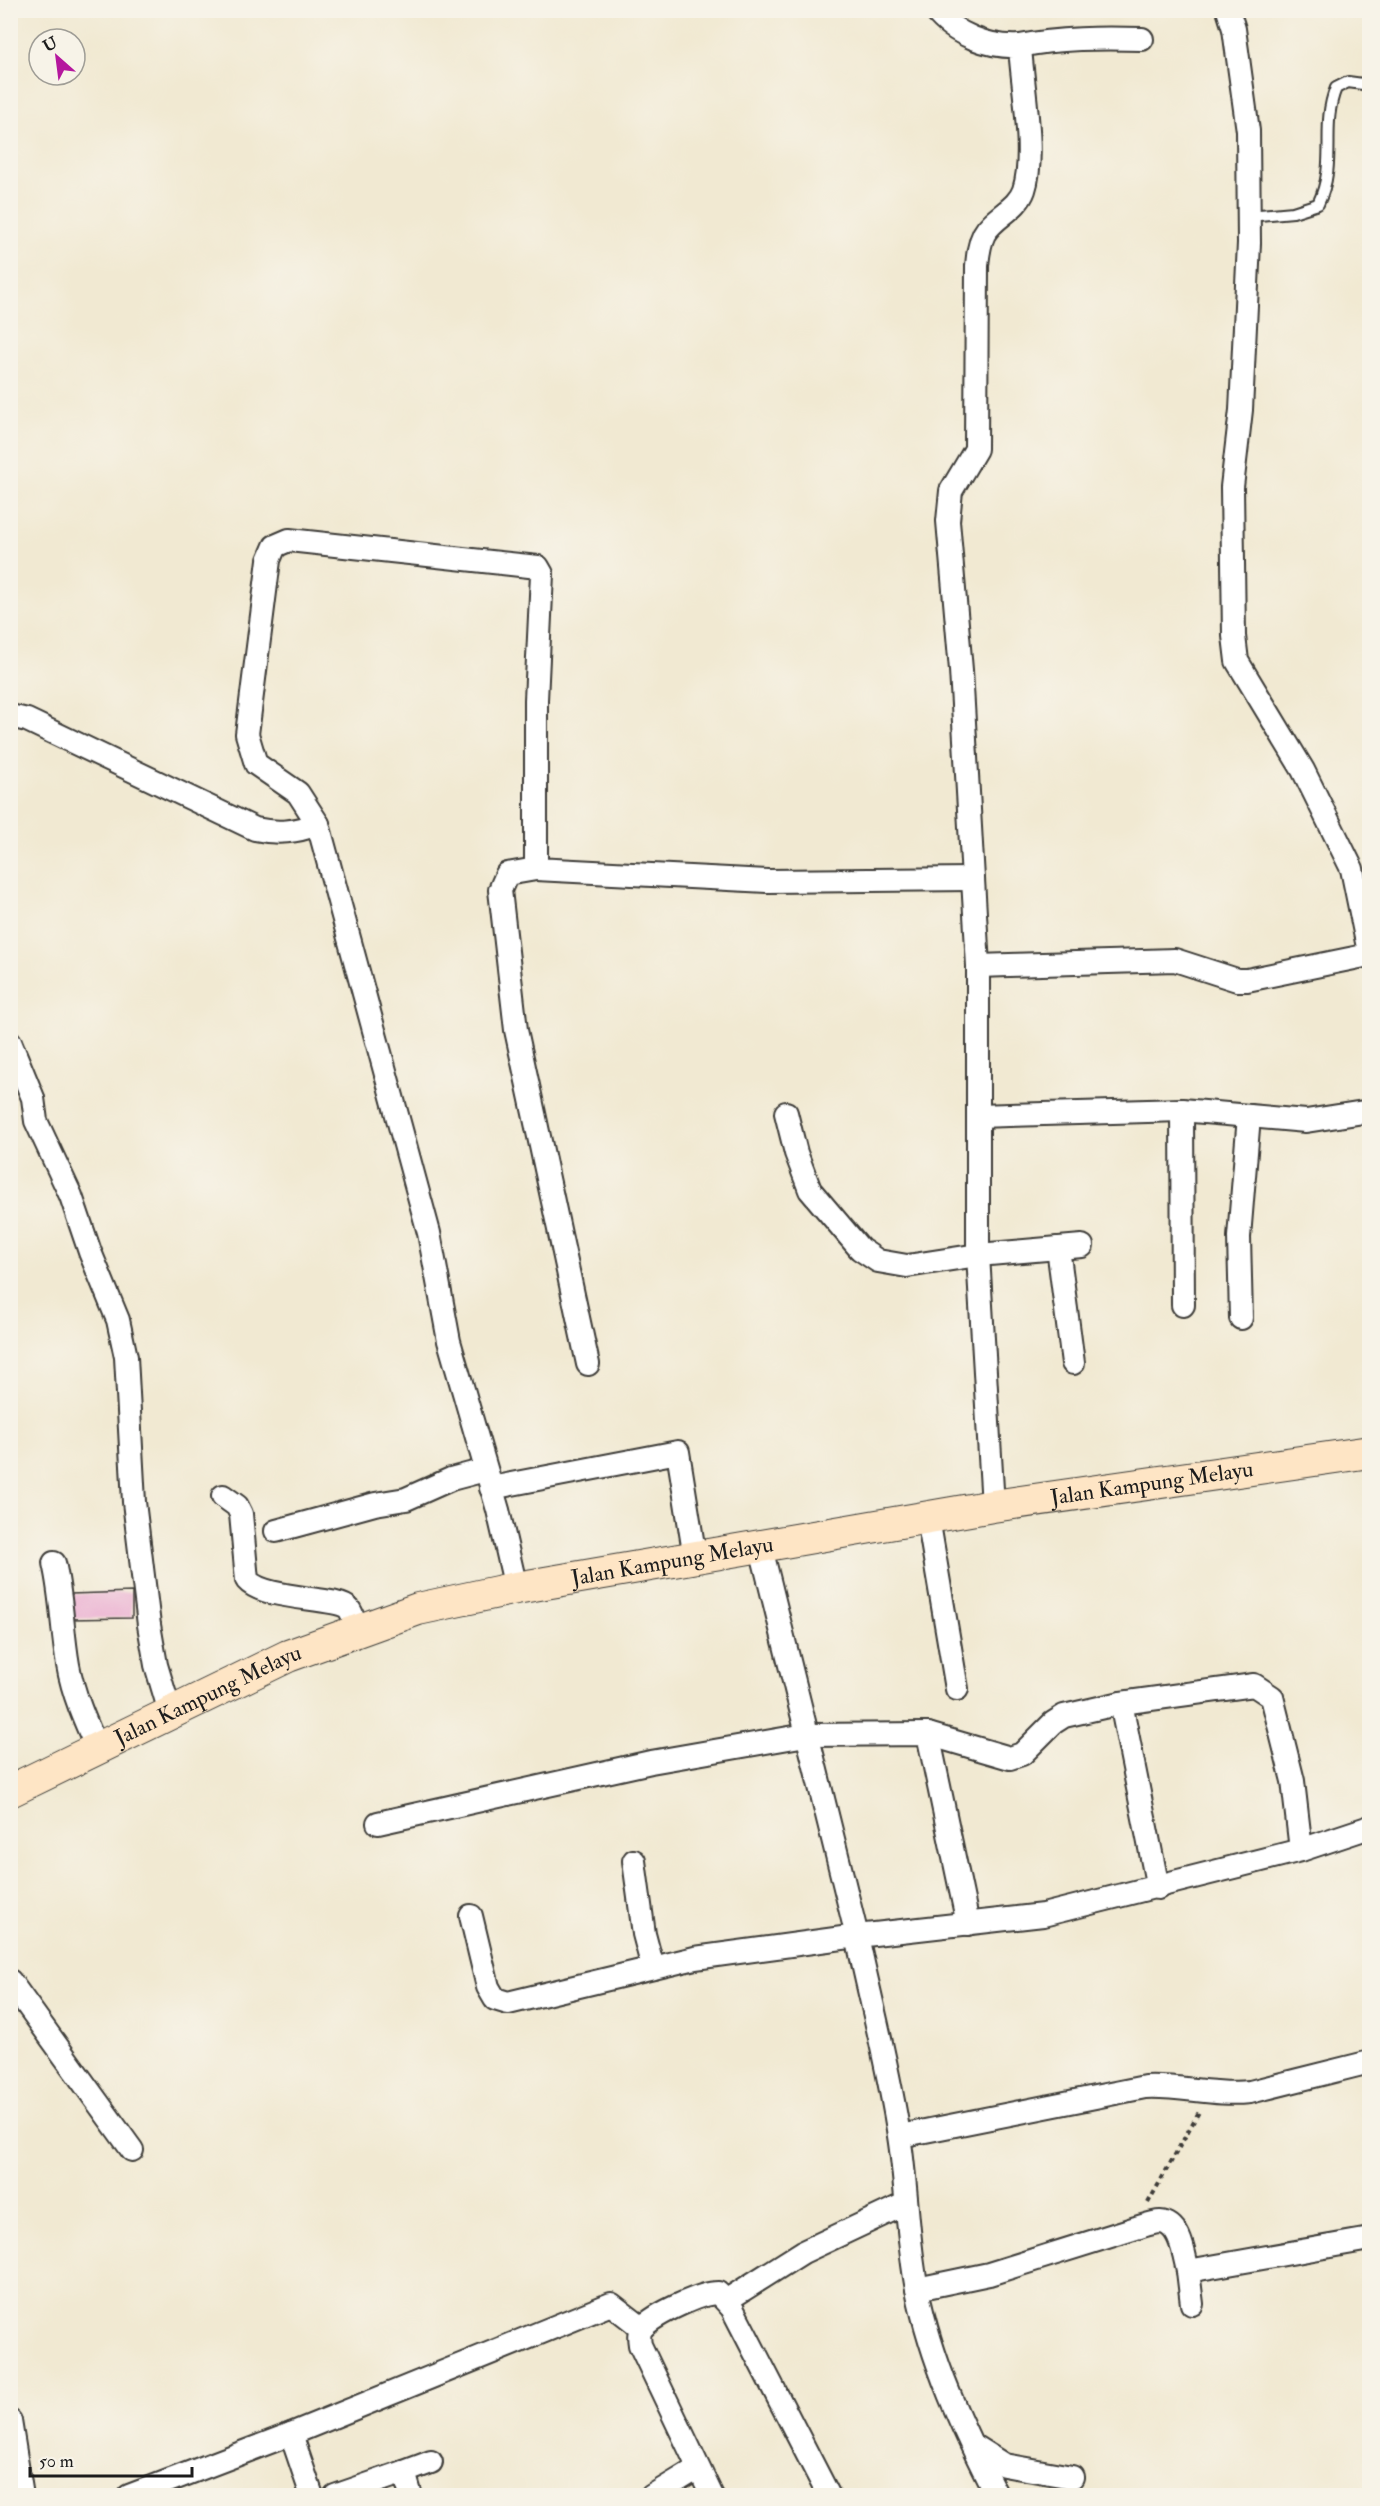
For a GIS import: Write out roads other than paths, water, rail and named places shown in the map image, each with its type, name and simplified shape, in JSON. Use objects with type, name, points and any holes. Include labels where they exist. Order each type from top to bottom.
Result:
[{"type":"main road","name":"Jalan Kampung Melayu","points":[[10,1791],[302,1650],[418,1609],[516,1588],[761,1548],[993,1506],[1370,1452]]},
{"type":"street","points":[[935,10],[951,25],[992,46],[1020,46],[1088,38],[1142,39]]},
{"type":"street","points":[[978,966],[1175,960],[1237,980],[1247,980],[1369,956],[1352,869],[1303,770],[1237,661],[1234,636],[1232,487],[1241,410],[1248,216],[1248,131],[1234,29],[1228,10]]},
{"type":"street","points":[[993,1506],[978,1255],[978,966],[961,670],[948,521],[951,491],[976,449],[977,266],[980,247],[991,225],[1017,202],[1026,179],[1028,130],[1020,46]]},
{"type":"street","points":[[516,1588],[449,1341],[429,1233],[318,824],[298,794],[256,764],[247,734],[269,560],[275,546],[289,540],[531,564],[538,567],[542,574],[536,700],[536,869]]},
{"type":"street","points":[[10,716],[27,720],[255,829],[276,833],[300,831],[318,824]]},
{"type":"street","points":[[588,1364],[516,1030],[500,890],[501,882],[507,874],[536,869],[767,880],[973,879]]},
{"type":"street","points":[[10,1042],[33,1098],[36,1121],[71,1196],[90,1252],[118,1320],[126,1357],[134,1502],[149,1625],[156,1665],[170,1712]]},
{"type":"street","points":[[978,1116],[1182,1110],[1306,1121],[1370,1111]]},
{"type":"street","points":[[1182,1110],[1183,1305]]},
{"type":"street","points":[[786,1113],[796,1153],[810,1190],[860,1249],[878,1261],[907,1266],[978,1255],[1082,1246]]},
{"type":"street","points":[[1241,1318],[1239,1237],[1250,1116]]},
{"type":"street","points":[[1058,1248],[1072,1363]]},
{"type":"street","points":[[276,1531],[415,1496],[444,1481],[488,1479],[678,1452],[695,1558]]},
{"type":"street","points":[[223,1496],[237,1506],[242,1514],[248,1580],[252,1585],[287,1595],[342,1603],[349,1609],[358,1630]]},
{"type":"street","points":[[928,1518],[957,1689]]},
{"type":"street","points":[[761,1548],[857,1936],[900,2136],[905,2204],[917,2289],[940,2372],[970,2443],[997,2496]]},
{"type":"street","points":[[54,1563],[61,1594],[68,1664],[78,1703],[97,1748]]},
{"type":"street","points":[[378,1823],[651,1762],[806,1735],[928,1734],[1010,1758],[1022,1754],[1053,1723],[1064,1716],[1121,1703],[1254,1685],[1272,1697],[1293,1781],[1301,1850]]},
{"type":"street","points":[[1121,1703],[1158,1888]]},
{"type":"street","points":[[928,1734],[968,1924]]},
{"type":"street","points":[[471,1916],[488,1987],[495,1999],[508,2003],[695,1958],[857,1936],[1043,1915],[1158,1888],[1301,1850],[1370,1827]]},
{"type":"street","points":[[634,1861],[644,1934],[653,1968]]},
{"type":"street","points":[[10,1981],[132,2150]]},
{"type":"street","points":[[900,2136],[1144,2087],[1250,2092],[1370,2062]]},
{"type":"street","points":[[726,2300],[803,2252],[905,2204]]},
{"type":"street","points":[[917,2289],[989,2274],[1161,2222],[1170,2226],[1179,2237],[1188,2271],[1192,2304]]},
{"type":"street","points":[[1188,2271],[1370,2239]]},
{"type":"street","points":[[712,2496],[640,2345],[639,2336],[642,2328],[674,2308],[708,2293],[717,2293],[726,2300],[829,2496]]},
{"type":"street","points":[[129,2496],[291,2434],[612,2304],[642,2328]]},
{"type":"street","points":[[10,2421],[22,2496]]},
{"type":"street","points":[[291,2434],[312,2496]]},
{"type":"street","points":[[970,2443],[1004,2465],[1072,2477]]},
{"type":"street","points":[[335,2496],[431,2462]]},
{"type":"street","points":[[652,2496],[699,2469]]},
{"type":"street","points":[[404,2472],[411,2496]]},
{"type":"street","points":[[974,2496],[984,2472]]},
{"type":"lane","points":[[1248,216],[1293,212],[1318,204],[1327,184],[1329,105],[1336,88],[1348,82],[1370,85]]}]
